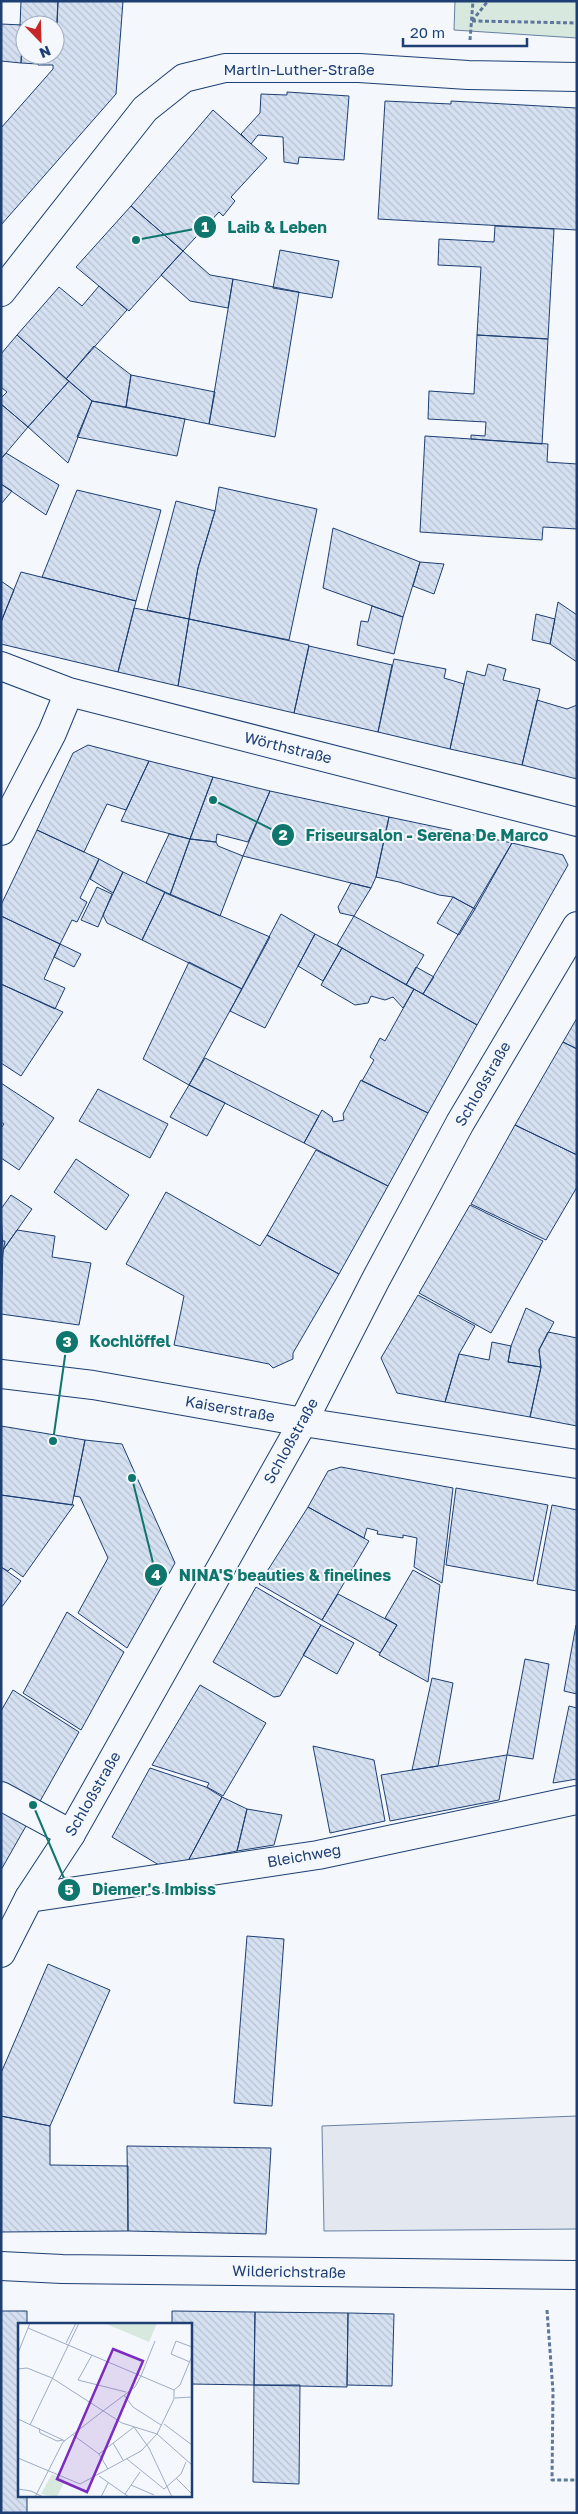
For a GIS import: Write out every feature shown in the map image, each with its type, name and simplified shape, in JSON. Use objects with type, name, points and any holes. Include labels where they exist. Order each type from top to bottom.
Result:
[{"type":"street","name":"Martin-Luther-Straße","points":[[1,292],[145,109],[184,78],[225,68],[330,68],[468,75],[577,77]]},
{"type":"street","name":"Wörthstraße","points":[[1,666],[69,692],[577,822]]},
{"type":"street","points":[[1,831],[52,733],[69,692]]},
{"type":"street","name":"Schloßstraße","points":[[1,1953],[30,1898],[71,1834],[303,1422],[375,1281],[456,1131],[577,926]]},
{"type":"street","name":"Kaiserstraße","points":[[1,1374],[93,1385],[303,1422],[577,1464]]},
{"type":"street","points":[[1,1796],[71,1834]]},
{"type":"street","name":"Bleichweg","points":[[30,1898],[318,1855],[577,1800]]},
{"type":"street","name":"Wilderichstraße","points":[[1,2266],[62,2269],[577,2275]]},
{"type":"path","points":[[472,22],[473,1]]},
{"type":"path","points":[[472,22],[488,1]]},
{"type":"path","points":[[472,22],[577,23]]},
{"type":"path","points":[[544,2275],[553,2391],[552,2480],[577,2480]]},
{"type":"shaded area","points":[[455,1],[577,1],[577,38],[454,30]]},
{"type":"shaded area","points":[[577,2116],[577,2229],[324,2231],[322,2126]]},
{"type":"building","points":[[21,1],[58,1],[57,15],[20,15]]},
{"type":"building","points":[[58,1],[123,1],[116,94],[1,225],[1,128],[53,69],[53,65],[65,65],[65,15],[57,15]]},
{"type":"building","points":[[1,24],[15,25],[15,62],[1,61]]},
{"type":"building","points":[[287,92],[349,96],[344,160],[299,157],[298,164],[284,162],[283,137],[258,135],[251,144],[241,134],[260,113],[261,94],[287,95]]},
{"type":"building","points":[[385,101],[451,104],[451,101],[577,108],[577,230],[378,219]]},
{"type":"building","points":[[213,110],[267,158],[231,197],[235,201],[223,216],[219,212],[183,251],[131,206]]},
{"type":"building","points":[[131,206],[183,251],[129,311],[76,267]]},
{"type":"building","points":[[495,226],[554,229],[548,339],[477,335],[481,267],[438,265],[439,239],[494,242]]},
{"type":"building","points":[[280,250],[339,261],[332,298],[273,288]]},
{"type":"building","points":[[183,251],[210,275],[233,279],[228,308],[190,301],[161,275]]},
{"type":"building","points":[[233,279],[299,292],[275,437],[209,424]]},
{"type":"building","points":[[99,286],[127,310],[66,379],[17,335],[59,287],[82,306]]},
{"type":"building","points":[[17,335],[69,381],[28,427],[1,404],[1,398],[7,392],[1,387],[1,354]]},
{"type":"building","points":[[477,335],[548,339],[542,444],[471,439],[471,435],[485,436],[486,422],[428,419],[429,391],[474,394]]},
{"type":"building","points":[[94,346],[131,375],[126,407],[92,401],[66,379]]},
{"type":"building","points":[[131,375],[215,392],[209,424],[126,407]]},
{"type":"building","points":[[69,381],[92,401],[68,463],[28,427]]},
{"type":"building","points":[[92,401],[185,419],[177,456],[77,437]]},
{"type":"building","points":[[1,404],[28,427],[1,459]]},
{"type":"building","points":[[425,436],[548,444],[547,462],[577,464],[577,529],[543,527],[542,540],[420,532]]},
{"type":"building","points":[[6,453],[59,485],[46,515],[1,484],[1,459]]},
{"type":"building","points":[[1,484],[12,491],[1,504]]},
{"type":"building","points":[[219,487],[317,509],[289,640],[189,619],[198,568],[215,511]]},
{"type":"building","points":[[77,490],[161,510],[136,601],[42,577]]},
{"type":"building","points":[[176,501],[215,511],[198,568],[189,619],[147,610]]},
{"type":"building","points":[[333,528],[420,562],[403,617],[323,588]]},
{"type":"building","points":[[420,562],[444,564],[434,594],[413,586]]},
{"type":"building","points":[[21,572],[136,601],[118,672],[1,644],[1,622]]},
{"type":"building","points":[[1,581],[14,590],[1,622]]},
{"type":"building","points":[[558,602],[577,615],[577,662],[550,644]]},
{"type":"building","points":[[372,606],[403,617],[394,654],[357,645],[361,621],[368,622]]},
{"type":"building","points":[[134,608],[189,619],[178,686],[118,672]]},
{"type":"building","points":[[536,614],[555,619],[550,644],[532,640]]},
{"type":"building","points":[[189,619],[309,645],[294,713],[178,686]]},
{"type":"building","points":[[309,646],[392,665],[378,732],[294,713]]},
{"type":"building","points":[[394,659],[446,669],[444,678],[464,684],[450,749],[378,732]]},
{"type":"building","points":[[488,664],[506,669],[503,680],[540,689],[522,765],[450,749],[467,671],[485,676]]},
{"type":"building","points":[[537,700],[567,709],[577,705],[577,779],[522,765]]},
{"type":"building","points":[[88,745],[149,761],[126,810],[107,804],[84,852],[37,830],[73,753]]},
{"type":"building","points":[[149,761],[213,777],[190,839],[121,821]]},
{"type":"building","points":[[213,777],[270,791],[248,842],[217,834],[216,842],[190,839]]},
{"type":"building","points":[[270,791],[389,817],[376,877],[371,888],[243,856]]},
{"type":"building","points":[[389,817],[512,843],[475,909],[453,897],[439,895],[399,882],[376,877]]},
{"type":"building","points":[[37,830],[99,859],[80,898],[87,902],[77,922],[72,920],[60,944],[1,916],[1,905]]},
{"type":"building","points":[[169,834],[190,839],[170,895],[146,883]]},
{"type":"building","points":[[190,839],[216,842],[218,846],[243,856],[220,916],[170,895]]},
{"type":"building","points":[[512,843],[563,855],[568,865],[477,1025],[423,994]]},
{"type":"building","points":[[99,859],[123,872],[113,893],[90,879]]},
{"type":"building","points":[[123,872],[165,892],[142,940],[107,923],[103,915]]},
{"type":"building","points":[[351,883],[371,888],[354,916],[340,913],[338,907]]},
{"type":"building","points":[[97,887],[112,894],[98,927],[81,920]]},
{"type":"building","points":[[165,892],[270,937],[242,989],[142,940]]},
{"type":"building","points":[[453,897],[475,909],[459,935],[437,923]]},
{"type":"building","points":[[281,914],[315,934],[265,1028],[230,1011]]},
{"type":"building","points":[[1,916],[60,944],[44,979],[65,988],[55,1009],[1,984]]},
{"type":"building","points":[[354,916],[424,955],[406,985],[337,945]]},
{"type":"building","points":[[315,934],[342,948],[323,981],[298,966]]},
{"type":"building","points":[[60,944],[81,954],[74,967],[54,957]]},
{"type":"building","points":[[342,948],[414,989],[403,1008],[393,997],[385,1000],[371,996],[368,1003],[355,1005],[321,985]]},
{"type":"building","points":[[189,962],[242,989],[189,1085],[143,1059]]},
{"type":"building","points":[[416,967],[434,977],[423,994],[406,985]]},
{"type":"building","points":[[1,984],[63,1012],[21,1076],[1,1063]]},
{"type":"building","points":[[414,989],[477,1025],[428,1113],[362,1081],[374,1060],[370,1057],[380,1038],[385,1041]]},
{"type":"building","points":[[577,1018],[577,1049],[563,1042]]},
{"type":"building","points":[[563,1042],[577,1049],[577,1155],[515,1125]]},
{"type":"building","points":[[205,1058],[319,1116],[304,1143],[189,1085]]},
{"type":"building","points":[[361,1080],[428,1113],[388,1186],[304,1143],[322,1110],[332,1117],[333,1122],[344,1120],[343,1114]]},
{"type":"building","points":[[1,1083],[54,1118],[19,1170],[1,1158],[1,1128],[4,1124],[1,1122]]},
{"type":"building","points":[[189,1085],[225,1103],[207,1136],[170,1117]]},
{"type":"building","points":[[98,1089],[168,1124],[150,1158],[79,1121]]},
{"type":"building","points":[[515,1125],[577,1155],[577,1187],[546,1240],[471,1204]]},
{"type":"building","points":[[316,1150],[388,1186],[339,1274],[267,1235]]},
{"type":"building","points":[[76,1159],[129,1195],[106,1230],[54,1192]]},
{"type":"building","points":[[166,1192],[260,1246],[267,1235],[339,1274],[293,1353],[293,1359],[273,1368],[269,1364],[174,1345],[184,1296],[126,1264]]},
{"type":"building","points":[[11,1195],[32,1209],[3,1250],[1,1209]]},
{"type":"building","points":[[470,1205],[543,1241],[491,1333],[419,1293]]},
{"type":"building","points":[[17,1230],[55,1236],[52,1257],[91,1263],[79,1325],[1,1314],[3,1250]]},
{"type":"building","points":[[1,1241],[5,1241],[1,1264]]},
{"type":"building","points":[[418,1295],[475,1326],[459,1354],[445,1402],[397,1393],[381,1358]]},
{"type":"building","points":[[526,1308],[554,1322],[539,1350],[541,1367],[508,1362],[511,1346]]},
{"type":"building","points":[[548,1332],[577,1338],[577,1426],[530,1417],[541,1367],[539,1350]]},
{"type":"building","points":[[492,1342],[511,1346],[508,1362],[541,1367],[530,1417],[445,1402],[459,1354],[489,1360]]},
{"type":"building","points":[[1,1426],[85,1440],[72,1505],[1,1495]]},
{"type":"building","points":[[85,1440],[122,1444],[175,1563],[127,1648],[78,1613],[108,1558],[80,1497],[74,1496]]},
{"type":"building","points":[[341,1467],[453,1488],[442,1583],[414,1567],[417,1538],[403,1535],[403,1538],[377,1534],[378,1531],[367,1528],[364,1538],[308,1507],[328,1471]]},
{"type":"building","points":[[456,1488],[548,1505],[533,1581],[446,1565]]},
{"type":"building","points":[[1,1495],[74,1505],[23,1577],[11,1568],[8,1571],[1,1567]]},
{"type":"building","points":[[552,1505],[577,1510],[577,1591],[537,1584]]},
{"type":"building","points":[[308,1507],[369,1541],[322,1620],[259,1584]]},
{"type":"building","points":[[1,1567],[21,1581],[1,1608]]},
{"type":"building","points":[[413,1570],[440,1585],[428,1682],[379,1655],[397,1625],[385,1618]]},
{"type":"building","points":[[256,1587],[321,1625],[280,1696],[274,1697],[213,1662]]},
{"type":"building","points":[[338,1594],[397,1625],[380,1653],[322,1620]]},
{"type":"building","points":[[67,1612],[124,1652],[81,1730],[23,1693]]},
{"type":"building","points":[[321,1625],[354,1643],[337,1674],[303,1655]]},
{"type":"building","points":[[577,1625],[577,1694],[564,1691]]},
{"type":"building","points":[[525,1659],[549,1664],[533,1759],[507,1755]]},
{"type":"building","points":[[432,1678],[453,1683],[438,1766],[412,1770]]},
{"type":"building","points":[[200,1685],[266,1723],[223,1796],[207,1787],[209,1783],[152,1765]]},
{"type":"building","points":[[13,1690],[79,1732],[30,1819],[1,1802],[1,1711]]},
{"type":"building","points":[[569,1706],[577,1708],[577,1779],[553,1783]]},
{"type":"building","points":[[313,1746],[374,1760],[385,1821],[330,1833]]},
{"type":"building","points":[[507,1755],[499,1800],[390,1821],[381,1775]]},
{"type":"building","points":[[150,1768],[206,1787],[222,1797],[188,1861],[159,1865],[112,1837]]},
{"type":"building","points":[[222,1797],[247,1809],[237,1851],[188,1861]]},
{"type":"building","points":[[1,1802],[30,1819],[1,1870]]},
{"type":"building","points":[[247,1809],[282,1815],[274,1845],[237,1851]]},
{"type":"building","points":[[247,1936],[284,1939],[272,2106],[234,2103]]},
{"type":"building","points":[[48,1964],[110,1990],[50,2126],[1,2116],[1,2073]]},
{"type":"building","points":[[1,2116],[50,2126],[50,2165],[128,2166],[128,2231],[1,2232]]},
{"type":"building","points":[[127,2146],[271,2148],[266,2234],[128,2231]]},
{"type":"building","points":[[1,2311],[27,2311],[27,2323],[18,2323],[18,2496],[27,2496],[27,2513],[1,2513]]},
{"type":"building","points":[[172,2311],[255,2312],[254,2385],[191,2384],[191,2323],[172,2323]]},
{"type":"building","points":[[255,2312],[348,2313],[347,2387],[254,2385]]},
{"type":"building","points":[[348,2313],[394,2314],[392,2386],[347,2385]]},
{"type":"building","points":[[254,2385],[300,2385],[299,2484],[253,2482]]},
{"type":"place","name":"Laib & Leben","points":[[136,240]]},
{"type":"place","name":"Friseursalon - Serena De Marco","points":[[213,800]]},
{"type":"place","name":"Kochlöffel","points":[[53,1441]]},
{"type":"place","name":"NINA'S beauties & finelines","points":[[132,1478]]},
{"type":"place","name":"Diemer's Imbiss","points":[[33,1805]]}]
